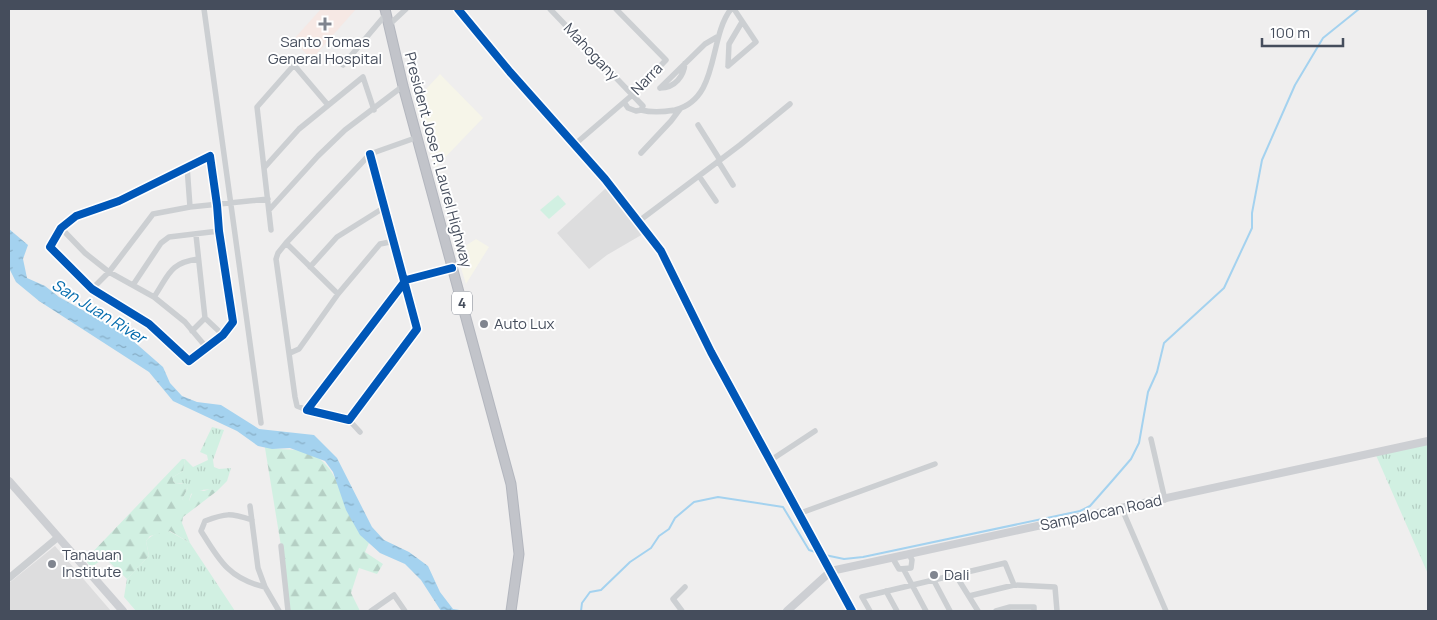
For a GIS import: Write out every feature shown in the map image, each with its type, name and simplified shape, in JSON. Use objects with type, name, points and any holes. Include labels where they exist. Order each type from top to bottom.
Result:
[{"type":"highway","name":"President Jose P. Laurel Highway","points":[[386,11],[403,86],[511,484],[519,554],[511,611]]},
{"type":"main road","name":"Sampalocan Road","points":[[830,571],[1165,500],[1428,441]]},
{"type":"main road","points":[[9,482],[56,538],[122,611]]},
{"type":"main road","points":[[787,611],[830,571]]},
{"type":"street","points":[[204,9],[261,423]]},
{"type":"street","points":[[390,24],[406,9]]},
{"type":"street","points":[[458,9],[639,221],[661,251],[710,352],[771,460],[798,514],[852,611]]},
{"type":"street","name":"Mahogany","points":[[550,9],[631,96],[638,98],[642,108]]},
{"type":"street","name":"Narra","points":[[574,146],[631,96],[666,60],[616,9]]},
{"type":"street","points":[[640,153],[671,121],[680,108],[701,91],[710,69],[717,37],[726,15],[732,9],[742,22],[756,42],[728,66],[729,44],[742,22]]},
{"type":"street","points":[[342,65],[386,11]]},
{"type":"street","points":[[685,63],[684,73],[678,81],[667,88],[660,88],[685,63],[705,44],[717,37]]},
{"type":"street","points":[[272,230],[257,107],[294,65],[328,105]]},
{"type":"street","points":[[264,168],[299,129],[363,77],[374,110]]},
{"type":"street","points":[[270,209],[318,156],[346,130],[403,86]]},
{"type":"street","points":[[624,102],[633,110],[642,108],[657,112],[680,108]]},
{"type":"street","points":[[639,221],[790,104]]},
{"type":"street","points":[[698,125],[734,186]]},
{"type":"street","points":[[360,432],[349,420],[297,406],[276,259],[286,243],[370,154],[418,137]]},
{"type":"street","points":[[349,420],[417,329],[406,280],[370,154]]},
{"type":"street","points":[[210,156],[217,205],[218,231],[233,322],[223,335],[189,361],[149,324],[92,289],[50,247],[61,228],[76,216],[119,201],[187,166],[210,156]]},
{"type":"street","points":[[187,166],[190,207]]},
{"type":"street","points":[[699,176],[716,201]]},
{"type":"street","points":[[92,289],[109,272],[153,214],[190,207],[268,199]]},
{"type":"street","points":[[310,267],[337,238],[385,207]]},
{"type":"street","points":[[61,228],[85,253],[109,272],[154,297],[192,330],[206,347]]},
{"type":"street","points":[[133,284],[161,243],[169,237],[218,231]]},
{"type":"street","points":[[196,235],[205,318],[223,335]]},
{"type":"street","points":[[290,353],[299,349],[338,294],[380,244],[395,242]]},
{"type":"street","points":[[286,243],[338,294]]},
{"type":"street","points":[[154,297],[175,266],[182,262],[198,259]]},
{"type":"street","points":[[307,410],[406,280],[452,268]]},
{"type":"street","points":[[192,330],[205,318]]},
{"type":"street","points":[[771,460],[815,431]]},
{"type":"street","points":[[1150,439],[1165,500]]},
{"type":"street","points":[[798,514],[935,464]]},
{"type":"street","points":[[250,506],[258,568],[265,587],[279,611]]},
{"type":"street","points":[[1122,509],[1166,611]]},
{"type":"street","points":[[252,520],[232,513],[224,513],[205,521],[201,530],[222,565],[244,581],[265,587]]},
{"type":"street","points":[[9,578],[56,538]]},
{"type":"street","points":[[281,546],[288,611]]},
{"type":"street","points":[[892,557],[899,569],[904,570],[911,568],[912,560],[909,554]]},
{"type":"street","points":[[870,611],[862,597],[1005,563],[1014,585]]},
{"type":"street","points":[[904,570],[926,611]]},
{"type":"street","points":[[955,574],[978,611]]},
{"type":"street","points":[[933,579],[950,611]]},
{"type":"street","points":[[969,596],[1014,585],[1055,587],[1057,611]]},
{"type":"street","points":[[682,611],[673,599],[685,587]]},
{"type":"street","points":[[886,591],[897,611]]},
{"type":"street","points":[[371,611],[394,595],[405,611]]},
{"type":"street","points":[[996,611],[1010,607],[1034,608],[1034,611]]},
{"type":"shaded area","name":"Santo Tomas General Hospital","points":[[321,9],[356,9],[311,60],[294,39]]},
{"type":"shaded area","points":[[440,74],[483,118],[435,168],[415,101]]},
{"type":"shaded area","points":[[606,188],[643,234],[607,255],[589,269],[557,233]]},
{"type":"shaded area","points":[[476,239],[489,247],[466,284],[456,252]]},
{"type":"shaded area","name":"Tanauan Institute","points":[[55,546],[111,611],[9,611],[9,583]]},
{"type":"green space","points":[[558,195],[566,204],[549,219],[540,210]]},
{"type":"green space","points":[[212,427],[224,430],[213,460],[214,467],[219,469],[231,468],[227,481],[217,491],[197,491],[191,494],[189,501],[184,502],[182,499],[188,488],[182,483],[176,484],[173,481],[173,477],[183,471],[185,459],[193,467],[208,460],[207,455],[200,452]]},
{"type":"green space","points":[[264,442],[266,447],[311,454],[322,461],[337,482],[353,520],[369,543],[365,552],[383,564],[377,574],[359,568],[351,593],[360,611],[288,611],[281,546]]},
{"type":"green space","points":[[1428,442],[1428,574],[1375,453]]},
{"type":"green space","points":[[182,459],[185,459],[183,471],[173,477],[173,481],[176,484],[186,483],[188,488],[182,499],[184,501],[189,501],[194,489],[217,491],[183,517],[182,523],[190,543],[170,531],[150,536],[146,541],[149,556],[127,579],[105,558],[91,567],[85,560]]},
{"type":"green space","points":[[169,531],[190,543],[235,611],[136,611],[124,597],[127,579],[149,556],[146,541],[156,534]]},
{"type":"water","points":[[9,229],[28,245],[23,259],[27,278],[45,286],[59,297],[124,333],[163,367],[170,383],[182,396],[197,402],[221,405],[259,429],[314,435],[337,458],[372,527],[384,540],[409,552],[428,566],[440,592],[453,609],[466,611],[441,611],[421,580],[405,564],[380,553],[360,535],[346,510],[333,472],[325,461],[290,448],[272,449],[258,446],[237,431],[173,401],[149,372],[39,301],[16,282],[9,268]]},
{"type":"waterway","points":[[825,555],[844,559],[863,557],[1080,511],[1090,506],[1131,459],[1139,443],[1148,392],[1157,372],[1164,343],[1224,288],[1252,228],[1252,213],[1262,160],[1295,85],[1323,38],[1359,9]]},
{"type":"waterway","points":[[581,611],[582,603],[590,592],[601,590],[630,562],[651,548],[659,536],[669,529],[675,518],[694,502],[718,497],[783,507],[809,550],[819,553]]},
{"type":"cycle path","points":[[458,9],[510,72],[605,179],[661,251],[711,352],[852,611]]},
{"type":"cycle path","points":[[370,154],[417,329],[349,420],[307,410],[406,280],[452,268]]},
{"type":"cycle path","points":[[210,156],[233,322],[223,335],[189,361],[149,324],[92,289],[50,247],[61,228],[76,216],[119,201],[210,156]]},
{"type":"place","name":"Santo Tomas General Hospital","points":[[325,24]]},
{"type":"place","name":"Auto Lux","points":[[484,324]]},
{"type":"place","name":"Tanauan Institute","points":[[52,564]]},
{"type":"place","name":"Dali","points":[[934,575]]},
{"type":"water label","name":"San Juan River","points":[[99,311]]}]
